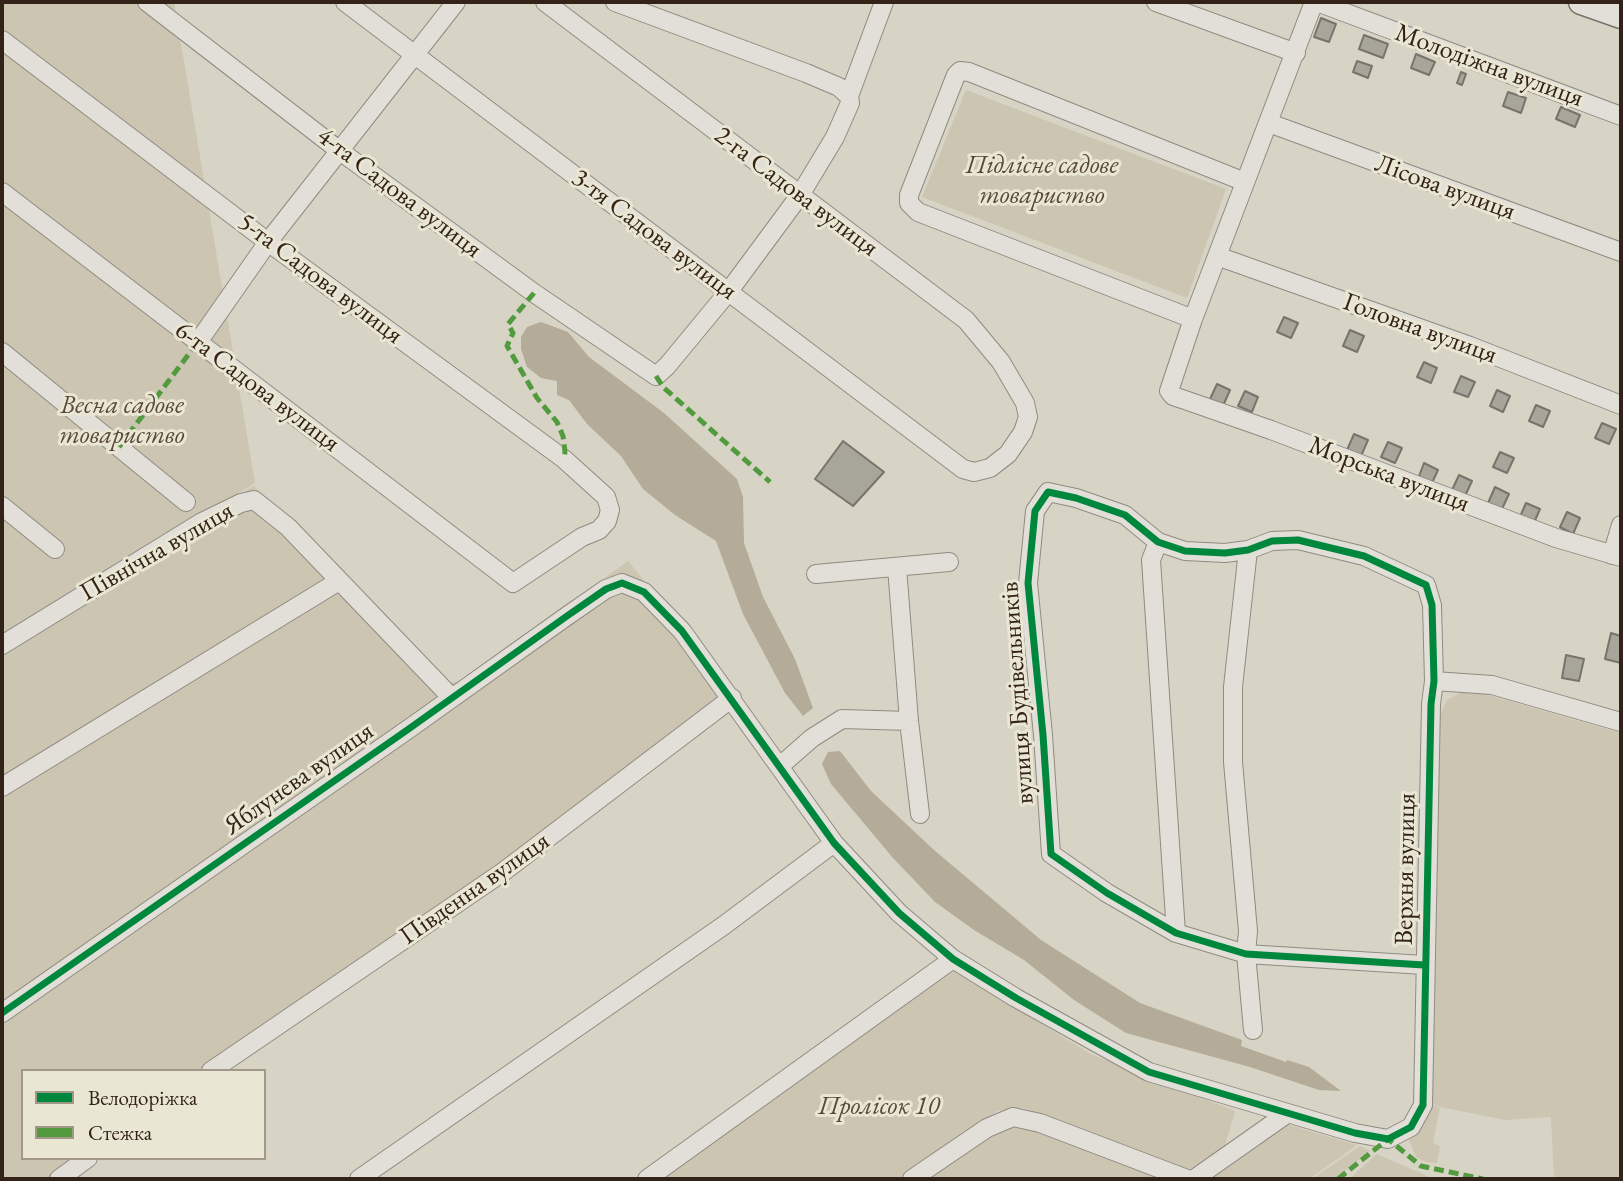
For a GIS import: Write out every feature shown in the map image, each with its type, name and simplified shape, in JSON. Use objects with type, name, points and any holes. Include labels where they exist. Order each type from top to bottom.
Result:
[{"type":"street","name":"4-та Садова вулиця","points":[[147,2],[340,151],[534,293],[656,376],[729,291]]},
{"type":"street","name":"3-тя Садова вулиця","points":[[345,2],[963,470]]},
{"type":"street","points":[[198,342],[268,242],[456,2]]},
{"type":"street","name":"2-га Садова вулиця","points":[[545,2],[966,320],[1002,362],[1025,403],[1028,416],[1023,432],[1008,454],[990,468],[974,472],[963,470]]},
{"type":"street","points":[[615,2],[806,73],[839,87],[849,96]]},
{"type":"street","points":[[729,291],[800,195],[835,137],[850,103],[849,96],[884,2]]},
{"type":"street","points":[[1156,2],[1296,53]]},
{"type":"street","points":[[1245,182],[960,71],[956,75],[909,195],[909,203],[918,212],[1193,318],[1315,2]]},
{"type":"street","name":"Молодіжна вулиця","points":[[1315,2],[1621,116]]},
{"type":"street","points":[[1581,2],[1621,16]]},
{"type":"street","name":"5-та Садова вулиця","points":[[2,40],[268,242],[564,460],[606,497],[610,510],[607,521],[598,530],[582,537],[513,583]]},
{"type":"street","name":"Лісова вулиця","points":[[1269,123],[1621,252]]},
{"type":"street","name":"6-та Садова вулиця","points":[[2,192],[513,583]]},
{"type":"street","name":"Головна вулиця","points":[[1217,257],[1470,346],[1621,405]]},
{"type":"street","name":"Морська вулиця","points":[[1193,318],[1169,391],[1173,396],[1556,538],[1617,556]]},
{"type":"street","points":[[2,352],[186,502]]},
{"type":"street","name":"вулиця Будівельників","points":[[1158,542],[1125,515],[1076,498],[1048,492],[1035,511],[1028,583],[1051,854],[1107,893],[1176,933]]},
{"type":"street","name":"Північна вулиця","points":[[2,645],[202,522],[254,500],[288,527],[452,698]]},
{"type":"street","points":[[2,506],[55,550]]},
{"type":"street","points":[[1617,556],[1621,525]]},
{"type":"street","name":"Верхня вулиця","points":[[1248,550],[1272,541],[1298,540],[1364,556],[1426,584],[1432,605],[1434,681],[1431,704],[1424,965],[1423,1105],[1411,1127],[1388,1139],[1355,1133],[1288,1113]]},
{"type":"street","points":[[1252,1030],[1246,954],[1248,931],[1233,762],[1233,687],[1248,550],[1225,553],[1185,551],[1158,542],[1151,560],[1176,933],[1246,954],[1424,965]]},
{"type":"street","points":[[816,573],[950,562]]},
{"type":"street","points":[[897,567],[909,721],[920,814]]},
{"type":"street","points":[[2,787],[339,581]]},
{"type":"street","name":"Яблунева вулиця","points":[[2,1013],[606,589],[622,583],[644,592],[672,621],[732,698]]},
{"type":"street","points":[[1434,681],[1492,685],[1621,722]]},
{"type":"street","points":[[732,698],[834,843],[899,913],[953,959],[1016,998],[1149,1072],[1288,1113]]},
{"type":"street","name":"Південна вулиця","points":[[214,1069],[503,872],[732,698]]},
{"type":"street","points":[[780,766],[812,738],[842,719],[909,721]]},
{"type":"street","points":[[359,1179],[723,926],[834,843]]},
{"type":"street","points":[[647,1179],[953,959]]},
{"type":"street","points":[[1194,1179],[1288,1113]]},
{"type":"street","points":[[912,1179],[987,1128],[1013,1117],[1040,1123],[1187,1179]]},
{"type":"street","points":[[59,1179],[85,1160]]},
{"type":"green space","name":"Весна садове товариство","points":[[2,2],[174,2],[255,483],[2,635]]},
{"type":"green space","name":"Підлісне садове товариство","points":[[966,90],[1226,189],[1187,298],[922,197]]},
{"type":"green space","points":[[254,486],[443,682],[461,682],[628,561],[740,699],[222,1069],[21,1069],[21,1160],[93,1160],[67,1179],[2,1179],[2,638]]},
{"type":"green space","points":[[1464,691],[1481,693],[1621,733],[1621,1179],[1554,1179],[1551,1117],[1505,1120],[1431,1103],[1439,717],[1447,700]]},
{"type":"green space","name":"Пролісок 10","points":[[958,968],[1016,1009],[1091,1054],[1235,1111],[1225,1146],[1185,1172],[1024,1108],[997,1111],[898,1179],[652,1179]]},
{"type":"green space","points":[[1429,1103],[1440,1108],[1433,1143],[1440,1146],[1437,1163],[1416,1157],[1409,1140]]},
{"type":"green space","points":[[1282,1123],[1357,1145],[1309,1179],[1202,1179]]},
{"type":"green space","name":"Пролісок 10","points":[[1020,1124],[1045,1131],[1088,1152],[1159,1179],[921,1179],[990,1131]]},
{"type":"green space","points":[[1360,1146],[1370,1151],[1334,1179],[1312,1179]]},
{"type":"green space","points":[[1377,1154],[1434,1179],[1349,1179]]},
{"type":"shaded area","points":[[541,322],[568,332],[589,357],[664,413],[737,479],[743,497],[744,543],[763,597],[795,659],[813,708],[803,716],[785,693],[743,614],[716,541],[675,515],[643,489],[621,456],[587,424],[569,400],[557,395],[557,381],[541,378],[527,367],[521,349],[521,337],[527,327]]},
{"type":"shaded area","points":[[840,751],[871,791],[934,850],[1041,940],[1140,1003],[1242,1040],[1241,1046],[1309,1067],[1341,1091],[1319,1090],[1250,1067],[1126,1033],[1074,1000],[1024,960],[974,930],[935,902],[893,858],[831,784],[822,764],[828,752]]},
{"type":"building","points":[[1321,18],[1336,24],[1329,42],[1314,37]]},
{"type":"building","points":[[1364,35],[1388,44],[1383,58],[1359,49]]},
{"type":"building","points":[[1416,54],[1435,62],[1429,75],[1411,68]]},
{"type":"building","points":[[1357,61],[1372,66],[1368,78],[1353,72]]},
{"type":"building","points":[[1461,72],[1466,74],[1462,85],[1457,83]]},
{"type":"building","points":[[1508,92],[1526,98],[1521,113],[1503,106]]},
{"type":"building","points":[[1561,107],[1580,115],[1575,127],[1556,119]]},
{"type":"building","points":[[1284,317],[1298,323],[1291,338],[1277,332]]},
{"type":"building","points":[[1350,330],[1364,336],[1357,352],[1343,346]]},
{"type":"building","points":[[1424,362],[1437,368],[1431,383],[1417,377]]},
{"type":"building","points":[[1461,376],[1475,382],[1468,397],[1454,392]]},
{"type":"building","points":[[1217,384],[1230,390],[1223,406],[1210,399]]},
{"type":"building","points":[[1497,390],[1510,396],[1503,412],[1490,406]]},
{"type":"building","points":[[1245,391],[1258,397],[1252,412],[1238,406]]},
{"type":"building","points":[[1536,405],[1550,411],[1543,427],[1529,421]]},
{"type":"building","points":[[1602,423],[1616,429],[1609,444],[1595,438]]},
{"type":"building","points":[[1354,434],[1368,440],[1361,456],[1347,450]]},
{"type":"building","points":[[843,441],[884,472],[853,506],[815,479]]},
{"type":"building","points":[[1388,442],[1402,448],[1395,463],[1381,457]]},
{"type":"building","points":[[1500,452],[1514,458],[1507,473],[1493,467]]},
{"type":"building","points":[[1424,463],[1438,470],[1431,485],[1418,479]]},
{"type":"building","points":[[1459,475],[1472,481],[1465,496],[1452,490]]},
{"type":"building","points":[[1495,487],[1509,494],[1502,509],[1488,503]]},
{"type":"building","points":[[1526,503],[1540,509],[1533,525],[1519,519]]},
{"type":"building","points":[[1567,512],[1580,518],[1573,534],[1560,527]]},
{"type":"building","points":[[1611,633],[1621,636],[1621,663],[1605,659]]},
{"type":"building","points":[[1566,655],[1584,659],[1579,681],[1562,678]]},
{"type":"marked path","points":[[534,293],[508,324],[513,333],[507,346],[537,398],[557,422],[563,436],[564,459]]},
{"type":"marked path","points":[[119,447],[198,342]]},
{"type":"marked path","points":[[656,376],[663,387],[770,482]]},
{"type":"marked path","points":[[1338,1179],[1388,1139],[1421,1166],[1483,1179]]},
{"type":"cycle path","points":[[2,1013],[567,616],[606,589],[622,583],[644,592],[682,631],[834,843],[899,913],[953,959],[1016,998],[1149,1072],[1355,1133],[1388,1139],[1411,1127],[1423,1105],[1431,704],[1434,681],[1432,605],[1426,585],[1364,556],[1298,540],[1272,541],[1248,550],[1225,553],[1185,551],[1158,542],[1125,515],[1076,498],[1048,492],[1035,511],[1028,583],[1051,854],[1107,893],[1176,933],[1246,954],[1424,965]]}]
